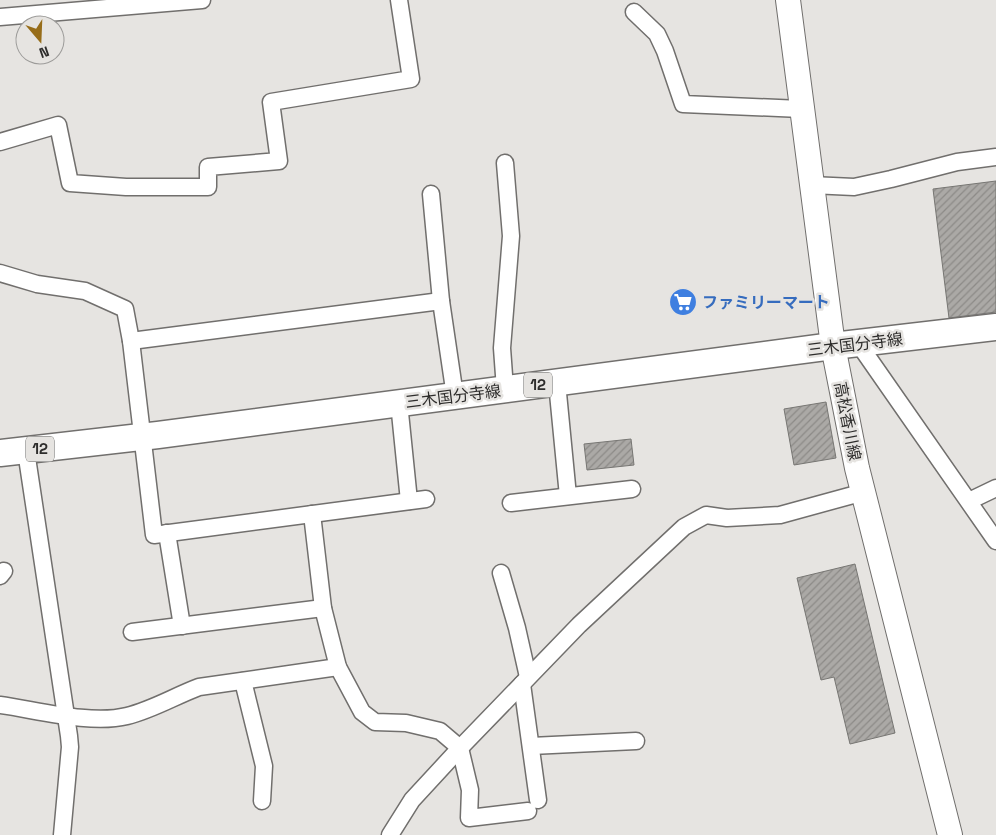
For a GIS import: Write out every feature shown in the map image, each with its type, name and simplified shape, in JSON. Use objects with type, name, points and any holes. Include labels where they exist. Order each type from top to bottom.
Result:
[{"type":"main road","name":"高松香川線","points":[[788,0],[811,185],[846,345],[864,492],[950,835]]},
{"type":"main road","name":"三木国分寺線","points":[[0,453],[142,437],[996,327]]},
{"type":"street","points":[[0,17],[124,3],[202,0]]},
{"type":"street","points":[[0,142],[58,125],[70,183],[126,187],[208,187],[208,167],[279,161],[271,102],[411,79],[399,0]]},
{"type":"street","points":[[634,12],[657,34],[665,51],[683,104],[801,109]]},
{"type":"street","points":[[811,185],[854,187],[957,162],[996,157]]},
{"type":"street","points":[[505,163],[511,236],[502,348],[505,390]]},
{"type":"street","points":[[432,194],[441,300],[455,396]]},
{"type":"street","points":[[0,274],[37,284],[86,291],[125,309],[131,341],[154,535],[426,499]]},
{"type":"street","points":[[131,341],[441,300]]},
{"type":"street","points":[[846,345],[969,501],[996,541]]},
{"type":"street","points":[[557,383],[568,496]]},
{"type":"street","points":[[399,403],[409,501]]},
{"type":"street","points":[[26,451],[67,715],[70,747],[62,835]]},
{"type":"street","points":[[969,501],[996,488]]},
{"type":"street","points":[[511,503],[632,489]]},
{"type":"street","points":[[390,835],[412,800],[460,748],[578,625],[684,527],[706,515],[727,518],[780,515],[864,492]]},
{"type":"street","points":[[312,514],[323,608],[338,667],[362,712],[375,722],[406,723],[440,731],[460,748],[470,790],[469,818],[533,806],[531,746],[525,681],[517,628],[501,573]]},
{"type":"street","points":[[167,534],[182,626]]},
{"type":"street","points":[[132,632],[323,608]]},
{"type":"street","points":[[0,705],[106,719],[142,711],[199,687],[338,667]]},
{"type":"street","points":[[243,681],[264,766],[262,801]]},
{"type":"street","points":[[531,746],[636,742]]},
{"type":"building","points":[[996,181],[996,312],[949,318],[933,189]]},
{"type":"building","points":[[826,402],[836,458],[794,465],[784,409]]},
{"type":"building","points":[[631,439],[634,465],[587,470],[584,444]]},
{"type":"building","points":[[855,564],[895,733],[850,744],[834,677],[821,680],[797,578]]},
{"type":"place","name":"ファミリーマート","points":[[683,302]]}]
